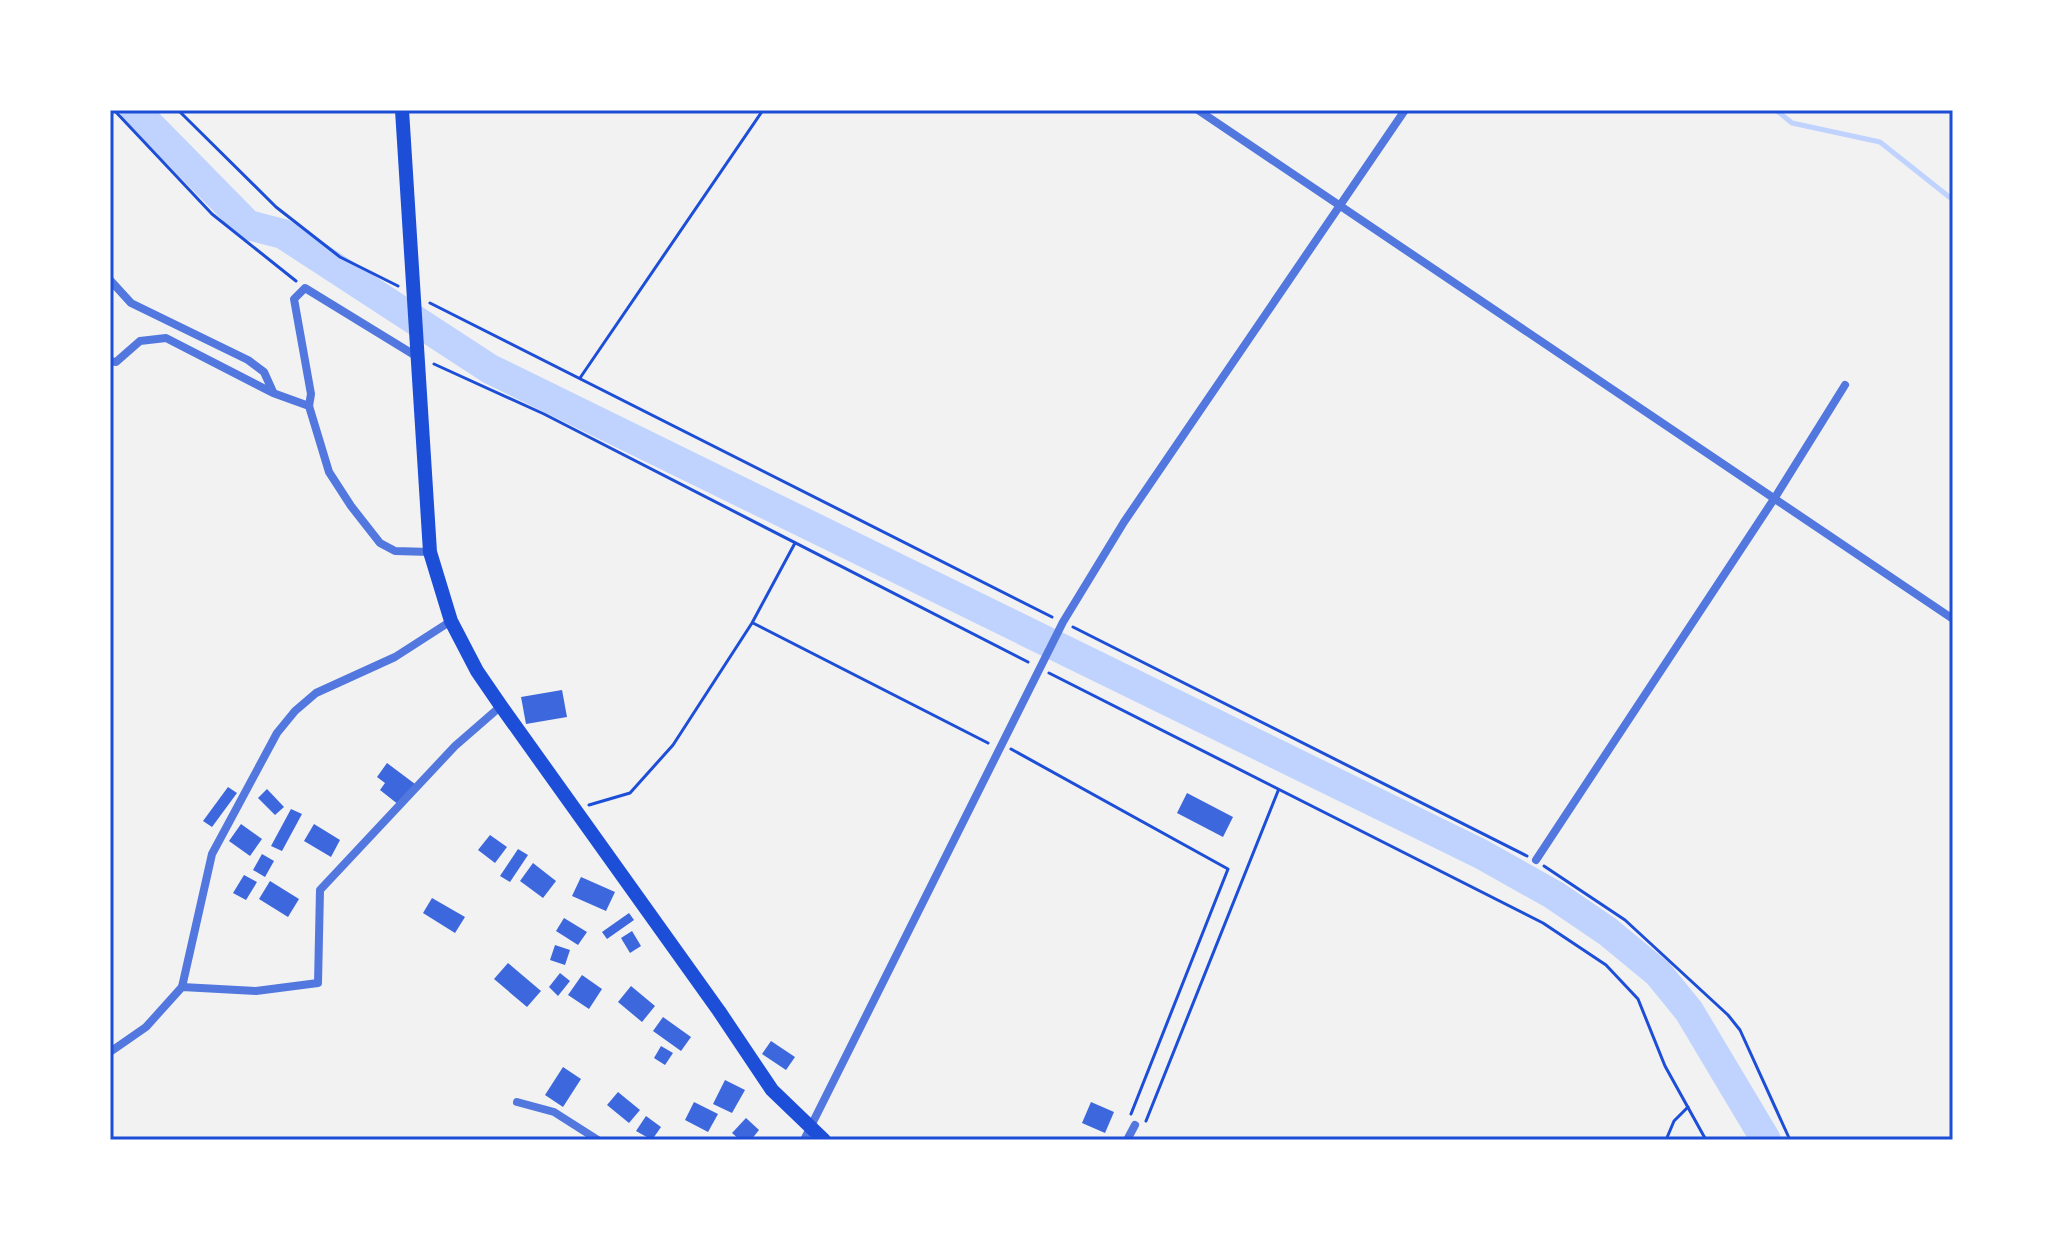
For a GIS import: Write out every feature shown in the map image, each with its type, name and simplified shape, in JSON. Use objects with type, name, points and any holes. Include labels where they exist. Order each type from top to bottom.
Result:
[{"type":"main road","points":[[402,110],[430,552],[451,621],[477,671],[772,1090],[807,1134],[824,1140]]},
{"type":"street","points":[[1198,110],[1953,619]]},
{"type":"street","points":[[807,1134],[1063,622],[1124,522],[1405,110]]},
{"type":"street","points":[[110,280],[131,303],[248,360],[264,372],[273,393]]},
{"type":"street","points":[[416,356],[305,288],[294,299],[311,394],[309,406],[329,472],[380,543],[395,551],[430,552]]},
{"type":"street","points":[[110,361],[116,362],[140,341],[166,338],[273,393],[309,406]]},
{"type":"street","points":[[1536,860],[1774,499],[1845,385]]},
{"type":"street","points":[[110,1052],[146,1027],[182,987],[212,854],[277,733],[295,711],[316,693],[395,657],[451,621]]},
{"type":"street","points":[[182,987],[256,991],[318,983],[320,890],[455,746],[501,706]]},
{"type":"street","points":[[517,1102],[554,1112],[598,1140]]},
{"type":"street","points":[[1127,1140],[1135,1125]]},
{"type":"path","points":[[114,110],[212,214],[305,288]]},
{"type":"path","points":[[178,110],[276,207],[340,257],[1536,860],[1625,920],[1728,1015],[1740,1030],[1790,1140]]},
{"type":"path","points":[[580,379],[763,110]]},
{"type":"path","points":[[416,356],[544,414],[1543,923],[1606,965],[1638,999],[1665,1066],[1706,1140]]},
{"type":"path","points":[[570,802],[587,806],[630,793],[673,745],[752,623],[795,543]]},
{"type":"path","points":[[752,623],[1000,746],[1228,869],[1131,1111],[1135,1125],[1148,1120],[1279,789]]},
{"type":"path","points":[[1666,1140],[1674,1121],[1688,1107]]},
{"type":"building","points":[[562,690],[567,717],[526,724],[521,697]]},
{"type":"building","points":[[387,763],[415,784],[399,805],[380,790],[385,783],[377,777]]},
{"type":"building","points":[[228,787],[237,793],[212,827],[203,821]]},
{"type":"building","points":[[267,789],[284,807],[275,815],[258,798]]},
{"type":"building","points":[[1187,793],[1233,817],[1223,837],[1177,813]]},
{"type":"building","points":[[291,809],[302,814],[282,851],[271,846]]},
{"type":"building","points":[[241,824],[262,839],[250,856],[229,841]]},
{"type":"building","points":[[314,824],[340,840],[331,857],[304,841]]},
{"type":"building","points":[[490,835],[507,847],[495,863],[478,850]]},
{"type":"building","points":[[518,849],[528,855],[510,882],[500,876]]},
{"type":"building","points":[[262,854],[274,861],[265,877],[253,870]]},
{"type":"building","points":[[533,863],[556,881],[543,898],[520,881]]},
{"type":"building","points":[[244,875],[257,882],[246,900],[233,893]]},
{"type":"building","points":[[581,877],[615,892],[606,911],[572,896]]},
{"type":"building","points":[[270,881],[299,899],[288,917],[259,899]]},
{"type":"building","points":[[432,898],[465,917],[455,933],[423,913]]},
{"type":"building","points":[[629,913],[634,920],[607,939],[602,932]]},
{"type":"building","points":[[564,918],[587,932],[578,945],[556,931]]},
{"type":"building","points":[[632,931],[641,946],[630,953],[621,938]]},
{"type":"building","points":[[555,945],[570,950],[565,965],[550,960]]},
{"type":"building","points":[[508,963],[541,991],[527,1007],[494,979]]},
{"type":"building","points":[[560,973],[570,981],[558,996],[549,987]]},
{"type":"building","points":[[582,975],[602,989],[589,1009],[568,995]]},
{"type":"building","points":[[631,986],[655,1006],[642,1022],[618,1002]]},
{"type":"building","points":[[663,1017],[691,1037],[681,1051],[653,1031]]},
{"type":"building","points":[[771,1041],[795,1057],[786,1070],[762,1054]]},
{"type":"building","points":[[661,1046],[673,1053],[665,1065],[654,1058]]},
{"type":"building","points":[[563,1067],[581,1079],[563,1107],[545,1095]]},
{"type":"building","points":[[725,1080],[745,1090],[732,1113],[713,1104]]},
{"type":"building","points":[[618,1092],[640,1110],[629,1123],[607,1105]]},
{"type":"building","points":[[694,1102],[718,1114],[708,1132],[685,1120]]},
{"type":"building","points":[[1091,1102],[1114,1112],[1105,1133],[1082,1123]]},
{"type":"building","points":[[646,1116],[661,1127],[652,1140],[636,1131]]},
{"type":"building","points":[[746,1118],[759,1130],[751,1140],[740,1140],[732,1133]]},
{"type":"waterway","points":[[135,110],[248,225],[283,234],[490,369],[1481,854],[1554,895],[1607,931],[1658,973],[1689,1011],[1766,1140]]},
{"type":"waterway","points":[[1776,110],[1792,123],[1880,142],[1953,200]]}]
